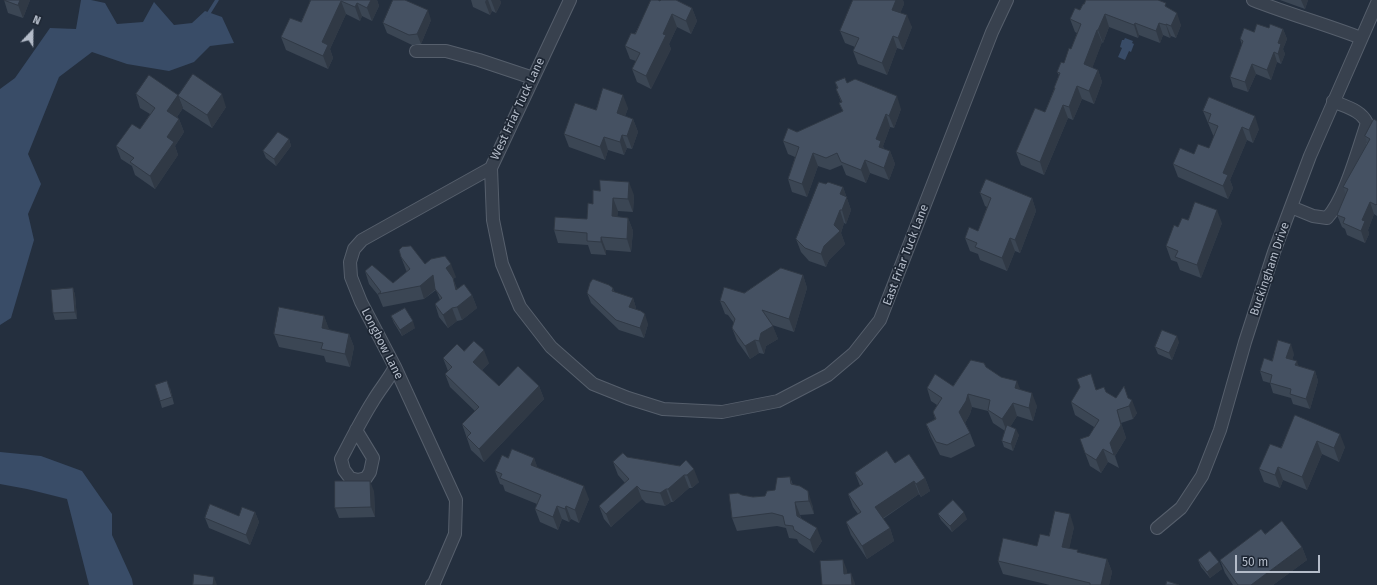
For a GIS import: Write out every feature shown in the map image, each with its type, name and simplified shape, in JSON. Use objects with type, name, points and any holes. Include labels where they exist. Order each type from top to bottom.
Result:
[{"type":"street","name":"West Friar Tuck Lane","points":[[570,0],[491,168],[492,220],[502,264],[520,307],[551,347],[593,384],[628,398],[663,409],[707,411]]},
{"type":"street","name":"East Friar Tuck Lane","points":[[707,411],[722,412],[778,401],[828,375],[854,353],[880,320],[992,32],[1007,0]]},
{"type":"street","points":[[1253,0],[1279,11],[1324,24],[1361,38]]},
{"type":"street","name":"Buckingham Drive","points":[[1157,528],[1181,508],[1202,476],[1220,430],[1245,342],[1274,252],[1310,156],[1377,2]]},
{"type":"street","points":[[416,50],[446,51],[533,78]]},
{"type":"street","points":[[1291,207],[1313,216],[1327,218],[1335,210],[1367,123],[1364,116],[1353,109],[1333,102]]},
{"type":"street","name":"Longbow Lane","points":[[432,585],[455,534],[456,500],[395,367],[361,302],[351,277],[350,262],[354,249],[362,240],[491,168]]},
{"type":"street","points":[[356,430],[395,367]]},
{"type":"water","points":[[81,0],[91,0],[105,3],[117,24],[143,22],[154,2],[174,25],[192,23],[205,11],[222,17],[234,43],[210,46],[194,62],[169,71],[127,64],[92,52],[59,77],[28,154],[41,184],[28,214],[34,240],[11,318],[0,325],[0,89],[15,78],[50,28],[76,29]]},
{"type":"water","points":[[1125,38],[1133,41],[1132,43],[1134,44],[1131,52],[1129,51],[1125,60],[1118,57],[1122,48],[1120,47],[1122,40]]},
{"type":"water","points":[[0,452],[41,456],[82,471],[112,514],[112,535],[132,579],[133,585],[89,585],[67,499],[0,484]]},
{"type":"building","points":[[4,0],[20,0],[18,5]]},
{"type":"building","points":[[311,0],[371,0],[367,8],[357,3],[355,7],[341,1],[322,42],[328,45],[323,56],[281,37],[290,18],[301,22]]},
{"type":"building","points":[[393,0],[405,0],[428,10],[417,34],[409,35],[383,23]]},
{"type":"building","points":[[651,0],[676,0],[692,8],[686,21],[672,14],[663,34],[666,35],[646,76],[632,69],[640,53],[625,46],[631,33],[635,34]]},
{"type":"building","points":[[853,0],[896,0],[892,10],[907,15],[898,38],[893,36],[882,63],[853,51],[859,38],[840,31]]},
{"type":"building","points":[[1086,0],[1158,0],[1166,3],[1165,6],[1177,13],[1171,26],[1159,23],[1156,31],[1135,23],[1134,25],[1105,14],[1084,64],[1098,70],[1089,91],[1077,86],[1069,107],[1063,105],[1040,162],[1016,152],[1035,108],[1045,112],[1060,73],[1057,72],[1061,62],[1064,63],[1069,48],[1071,49],[1081,24],[1070,19],[1075,8],[1080,10]]},
{"type":"building","points":[[1257,24],[1269,28],[1270,24],[1283,29],[1278,43],[1281,44],[1278,54],[1274,52],[1267,70],[1252,64],[1245,82],[1230,77],[1243,41],[1240,39],[1244,28],[1254,32]]},
{"type":"building","points":[[193,74],[222,94],[207,115],[178,96]]},
{"type":"building","points":[[149,75],[178,95],[167,111],[179,119],[167,137],[174,142],[150,176],[130,162],[134,158],[116,146],[132,124],[140,129],[155,108],[136,94]]},
{"type":"building","points":[[845,78],[847,83],[855,79],[897,96],[889,116],[886,114],[876,139],[881,141],[879,147],[890,151],[884,168],[865,160],[861,170],[841,162],[837,153],[826,158],[813,153],[802,184],[788,179],[799,147],[783,141],[788,128],[797,132],[843,111],[839,103],[842,102],[836,89],[838,88],[835,82]]},
{"type":"building","points":[[603,88],[623,95],[617,113],[633,119],[627,136],[622,135],[620,142],[604,137],[600,147],[564,134],[575,103],[596,110]]},
{"type":"building","points":[[1209,97],[1255,116],[1249,130],[1242,127],[1223,173],[1228,175],[1223,186],[1173,164],[1180,148],[1194,154],[1198,144],[1209,148],[1218,126],[1208,122],[1211,114],[1203,111]]},
{"type":"building","points":[[1374,119],[1377,121],[1377,204],[1376,205],[1370,202],[1362,220],[1365,221],[1361,231],[1343,223],[1345,218],[1337,215],[1348,189],[1343,187],[1370,139],[1365,136]]},
{"type":"building","points":[[278,132],[289,139],[274,159],[263,151]]},
{"type":"building","points":[[986,179],[1032,198],[1015,240],[1010,238],[1002,258],[975,247],[977,243],[965,238],[969,227],[978,231],[991,198],[980,193]]},
{"type":"building","points":[[600,180],[629,182],[628,199],[613,198],[612,216],[628,218],[627,239],[601,237],[601,242],[587,241],[587,233],[554,230],[555,217],[587,219],[588,203],[593,204],[593,190],[600,191]]},
{"type":"building","points":[[819,182],[826,184],[828,182],[843,187],[840,194],[847,197],[834,225],[840,231],[824,246],[821,254],[805,248],[796,239]]},
{"type":"building","points":[[1195,202],[1217,210],[1197,265],[1175,257],[1178,251],[1166,246],[1174,225],[1178,227],[1182,218],[1188,220]]},
{"type":"building","points":[[411,246],[425,264],[431,259],[445,256],[451,264],[446,268],[453,278],[456,290],[464,284],[472,295],[457,307],[452,308],[443,315],[435,304],[442,298],[435,289],[433,275],[420,286],[378,294],[381,292],[365,271],[372,265],[393,283],[410,269],[401,257],[399,250],[402,247]]},
{"type":"building","points":[[781,268],[803,275],[789,319],[762,310],[773,326],[761,333],[759,341],[755,340],[745,346],[732,328],[735,319],[724,302],[720,301],[724,287],[744,293]]},
{"type":"building","points":[[593,279],[609,285],[613,288],[612,291],[633,298],[629,307],[645,314],[640,328],[616,320],[587,293]]},
{"type":"building","points":[[73,288],[75,312],[53,313],[51,290]]},
{"type":"building","points":[[279,307],[324,316],[322,328],[349,334],[345,354],[321,349],[323,343],[274,334]]},
{"type":"building","points":[[405,308],[413,321],[400,330],[391,316]]},
{"type":"building","points":[[1162,330],[1177,336],[1169,353],[1155,347]]},
{"type":"building","points":[[1278,340],[1291,344],[1286,358],[1297,361],[1295,365],[1315,371],[1306,399],[1290,394],[1291,389],[1270,383],[1272,375],[1260,371],[1264,358],[1272,361]]},
{"type":"building","points":[[474,341],[484,350],[473,362],[499,386],[518,366],[539,386],[479,449],[467,437],[471,433],[462,424],[479,407],[445,374],[452,367],[443,358],[457,344],[464,351]]},
{"type":"building","points":[[971,360],[984,363],[986,367],[1001,377],[1017,381],[1015,388],[1032,393],[1029,408],[1013,403],[1002,419],[988,410],[990,400],[968,394],[966,401],[959,412],[970,433],[947,445],[936,442],[926,424],[936,419],[933,412],[942,398],[927,388],[935,374],[953,386]]},
{"type":"building","points":[[1091,374],[1096,390],[1104,387],[1106,392],[1116,398],[1124,386],[1128,398],[1132,400],[1129,406],[1117,410],[1121,425],[1110,443],[1114,455],[1103,449],[1096,460],[1085,453],[1080,439],[1089,436],[1099,420],[1071,402],[1080,387],[1077,379]]},
{"type":"building","points":[[167,381],[172,397],[160,401],[155,385]]},
{"type":"building","points":[[1295,415],[1340,434],[1334,448],[1317,441],[1302,477],[1278,467],[1275,475],[1259,469],[1270,444],[1281,448]]},
{"type":"building","points":[[1007,425],[1016,429],[1011,444],[1002,441]]},
{"type":"building","points":[[512,449],[534,458],[531,465],[584,486],[575,510],[566,506],[565,509],[557,506],[553,517],[535,509],[541,495],[500,478],[502,474],[495,471],[502,455],[508,458]]},
{"type":"building","points":[[887,451],[895,463],[909,454],[925,478],[916,484],[914,481],[875,507],[890,528],[862,546],[846,522],[861,512],[848,494],[863,484],[855,473]]},
{"type":"building","points":[[623,453],[627,457],[680,466],[686,460],[694,469],[687,475],[684,475],[668,489],[660,493],[641,490],[637,486],[606,514],[599,506],[629,479],[613,462]]},
{"type":"building","points":[[790,477],[791,484],[800,486],[808,491],[809,501],[795,502],[797,516],[817,528],[810,540],[794,530],[793,526],[785,525],[783,516],[772,513],[732,518],[729,494],[738,493],[753,497],[765,496],[767,491],[775,490],[777,478]]},
{"type":"building","points":[[335,481],[370,481],[371,507],[335,508]]},
{"type":"building","points":[[953,500],[964,512],[950,526],[938,514]]},
{"type":"building","points":[[210,504],[239,516],[242,507],[255,512],[246,535],[205,518]]},
{"type":"building","points":[[1055,511],[1070,514],[1062,547],[1078,550],[1077,552],[1107,559],[1101,585],[1090,585],[1090,583],[998,561],[1003,538],[1037,546],[1040,534],[1049,536]]},
{"type":"building","points":[[1282,521],[1302,547],[1251,585],[1238,585],[1220,560],[1261,529],[1265,534]]},
{"type":"building","points":[[1210,551],[1219,562],[1207,572],[1198,560]]},
{"type":"building","points":[[843,560],[844,574],[851,573],[852,585],[822,585],[820,561]]},
{"type":"building","points":[[194,574],[214,577],[213,585],[193,585]]},
{"type":"building","points":[[1167,581],[1179,585],[1166,585]]},
{"type":"waterway","points":[[207,16],[217,0]]}]
